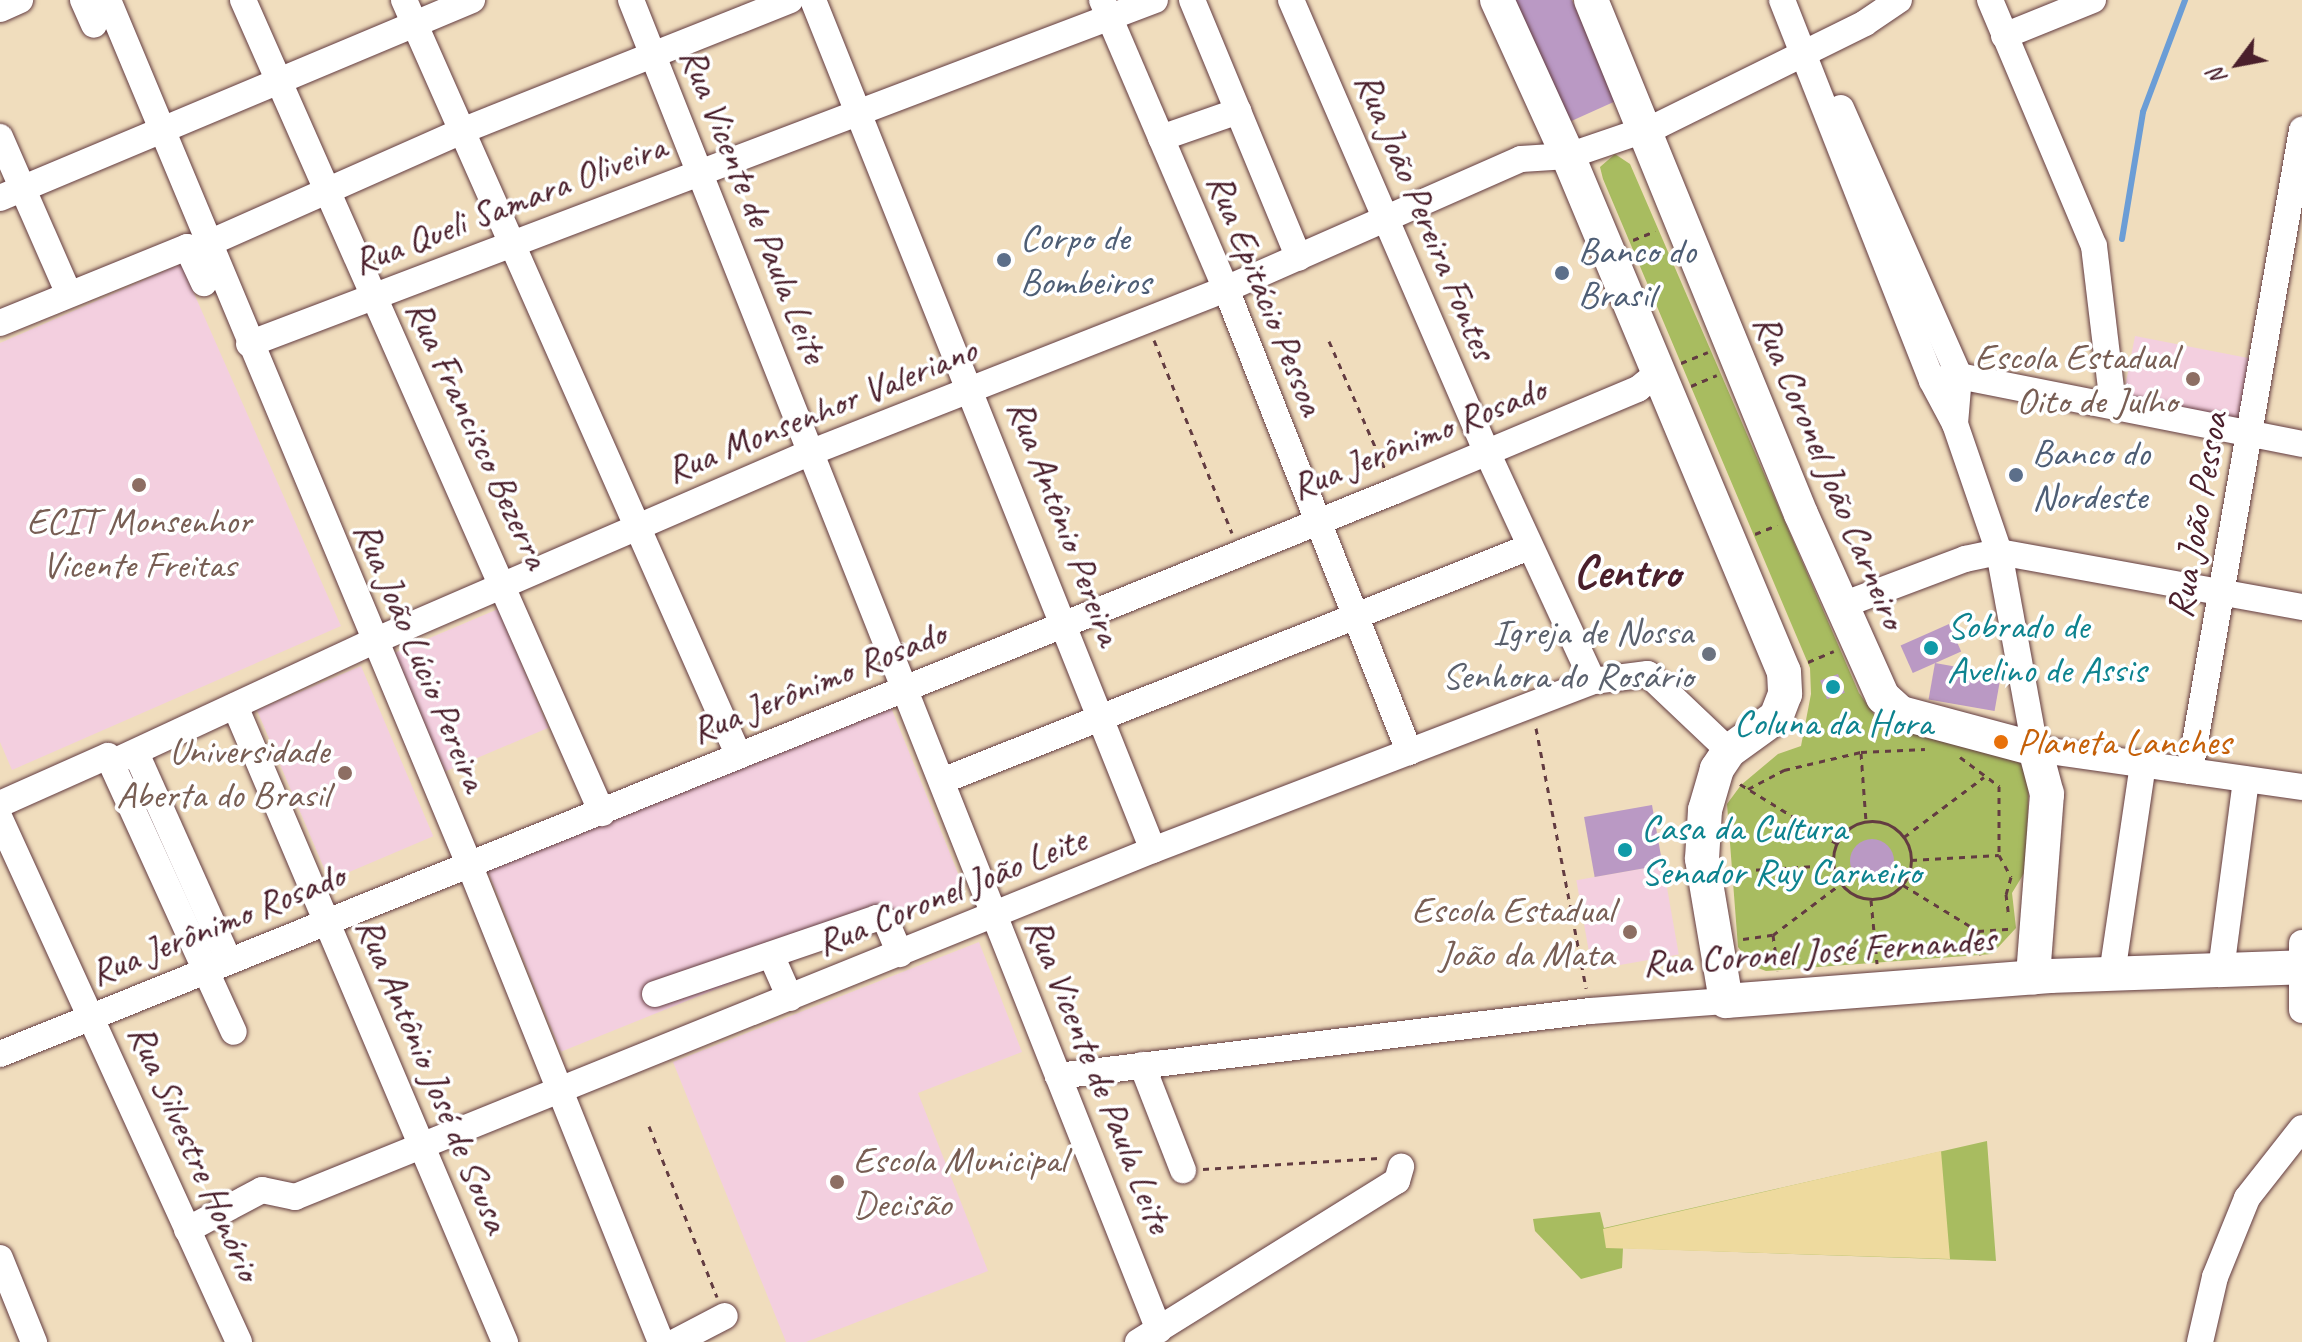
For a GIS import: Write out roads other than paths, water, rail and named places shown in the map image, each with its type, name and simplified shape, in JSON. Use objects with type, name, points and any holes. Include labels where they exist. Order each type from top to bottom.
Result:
[{"type":"main road","points":[[1497,0],[1568,156],[1784,672],[1785,694],[1776,717],[1723,760],[1703,821],[1705,873],[1726,1001]]},
{"type":"main road","name":"Rua Coronel João Carneiro","points":[[1591,0],[1679,221],[1840,606],[1892,707],[1955,746],[2035,749]]},
{"type":"main road","points":[[2033,977],[2022,928],[2047,794],[2035,749]]},
{"type":"main road","name":"Rua Coronel José Fernandes","points":[[1726,1001],[2033,977],[2221,970],[2301,959]]},
{"type":"street","points":[[0,9],[20,0]]},
{"type":"street","points":[[83,0],[94,25]]},
{"type":"street","name":"Rua João Lúcio Pereira","points":[[108,0],[372,642],[469,864],[557,1090],[661,1342]]},
{"type":"street","name":"Rua Francisco Bezerra","points":[[243,0],[326,193],[506,586],[602,813]]},
{"type":"street","points":[[404,0],[738,754]]},
{"type":"street","points":[[11,193],[472,0]]},
{"type":"street","name":"Rua Vicente de Paula Leite","points":[[631,0],[1058,1076],[1149,1336]]},
{"type":"street","points":[[207,244],[464,130],[790,0]]},
{"type":"street","name":"Rua Antônio Pereira","points":[[813,0],[973,390],[1153,850]]},
{"type":"street","name":"Rua Queli Samara Oliveira","points":[[249,344],[859,113],[1106,9],[1155,0]]},
{"type":"street","points":[[1192,0],[1299,258]]},
{"type":"street","name":"Rua João Pereira Fontes","points":[[1291,0],[1529,547],[1593,681]]},
{"type":"street","name":"Rua Monsenhor Valeriano","points":[[0,804],[235,706],[636,526],[1146,317],[1226,289],[1521,159],[1568,156],[1645,130],[1808,53],[1899,0]]},
{"type":"street","points":[[1990,0],[2094,246],[2113,405]]},
{"type":"street","points":[[2004,36],[2093,0]]},
{"type":"street","name":"Rua Epitácio Pessoa","points":[[1106,9],[1226,289],[1352,615],[1409,752]]},
{"type":"street","points":[[1786,10],[1959,376],[1955,424]]},
{"type":"street","points":[[1808,53],[1932,381],[1955,424],[1999,552],[2035,749],[2302,787]]},
{"type":"street","points":[[1161,138],[1238,111]]},
{"type":"street","name":"Rua João Pessoa","points":[[2190,771],[2302,130]]},
{"type":"street","points":[[0,137],[11,193],[69,294]]},
{"type":"street","points":[[0,323],[187,247],[204,283]]},
{"type":"street","points":[[1932,381],[1959,376],[2302,444]]},
{"type":"street","name":"Rua Jerônimo Rosado","points":[[0,1054],[327,920],[602,813],[738,754],[1395,491],[1638,389],[1664,384]]},
{"type":"street","points":[[942,781],[1529,547]]},
{"type":"street","points":[[1840,606],[1965,559],[1999,552],[2302,607]]},
{"type":"street","name":"Rua Coronel João Leite","points":[[187,1230],[262,1190],[295,1197],[1153,850],[1409,752],[1530,701],[1593,681],[1648,674],[1723,760]]},
{"type":"street","name":"Rua Antônio José de Sousa","points":[[235,706],[505,1342]]},
{"type":"street","points":[[118,757],[218,966],[234,1032]]},
{"type":"street","points":[[2112,974],[2143,765]]},
{"type":"street","points":[[2221,970],[2246,780]]},
{"type":"street","name":"Rua Silvestre Honório","points":[[0,819],[239,1342]]},
{"type":"street","points":[[655,994],[877,918],[886,921],[900,954]]},
{"type":"street","points":[[771,955],[790,998]]},
{"type":"street","points":[[2301,959],[2302,1010]]},
{"type":"street","name":"Rua Coronel José Fernandes","points":[[1058,1076],[1590,1011],[1726,1001]]},
{"type":"street","points":[[1142,1065],[1183,1170]]},
{"type":"street","points":[[2200,1342],[2215,1277],[2247,1198],[2302,1128]]},
{"type":"street","points":[[1149,1336],[1397,1181],[1401,1167]]},
{"type":"street","points":[[0,1258],[34,1342]]},
{"type":"street","points":[[675,1342],[716,1329]]},
{"type":"waterway","points":[[2122,239],[2143,112],[2185,0]]},
{"type":"place","name":"Corpo de Bombeiros","points":[[1004,260]]},
{"type":"place","name":"Banco do Brasil","points":[[1562,273]]},
{"type":"place","name":"Escola Estadual Oito de Julho","points":[[2193,379]]},
{"type":"place","name":"Banco do Nordeste","points":[[2016,475]]},
{"type":"place","name":"ECIT Monsenhor Vicente Freitas","points":[[139,485]]},
{"type":"place","name":"Sobrado de Avelino de Assis","points":[[1931,648]]},
{"type":"place","name":"Igreja de Nossa Senhora do Rosário","points":[[1709,654]]},
{"type":"place","name":"Coluna da Hora","points":[[1833,687]]},
{"type":"place","name":"Planeta Lanches","points":[[2001,742]]},
{"type":"place","name":"Universidade Aberta do Brasil","points":[[345,773]]},
{"type":"place","name":"Casa da Cultura Senador Ruy Carneiro","points":[[1625,850]]},
{"type":"place","name":"Escola Estadual João da Mata","points":[[1630,932]]},
{"type":"place","name":"Escola Municipal Decisão","points":[[837,1182]]},
{"type":"district","name":"Centro","points":[[1627,572]]}]
